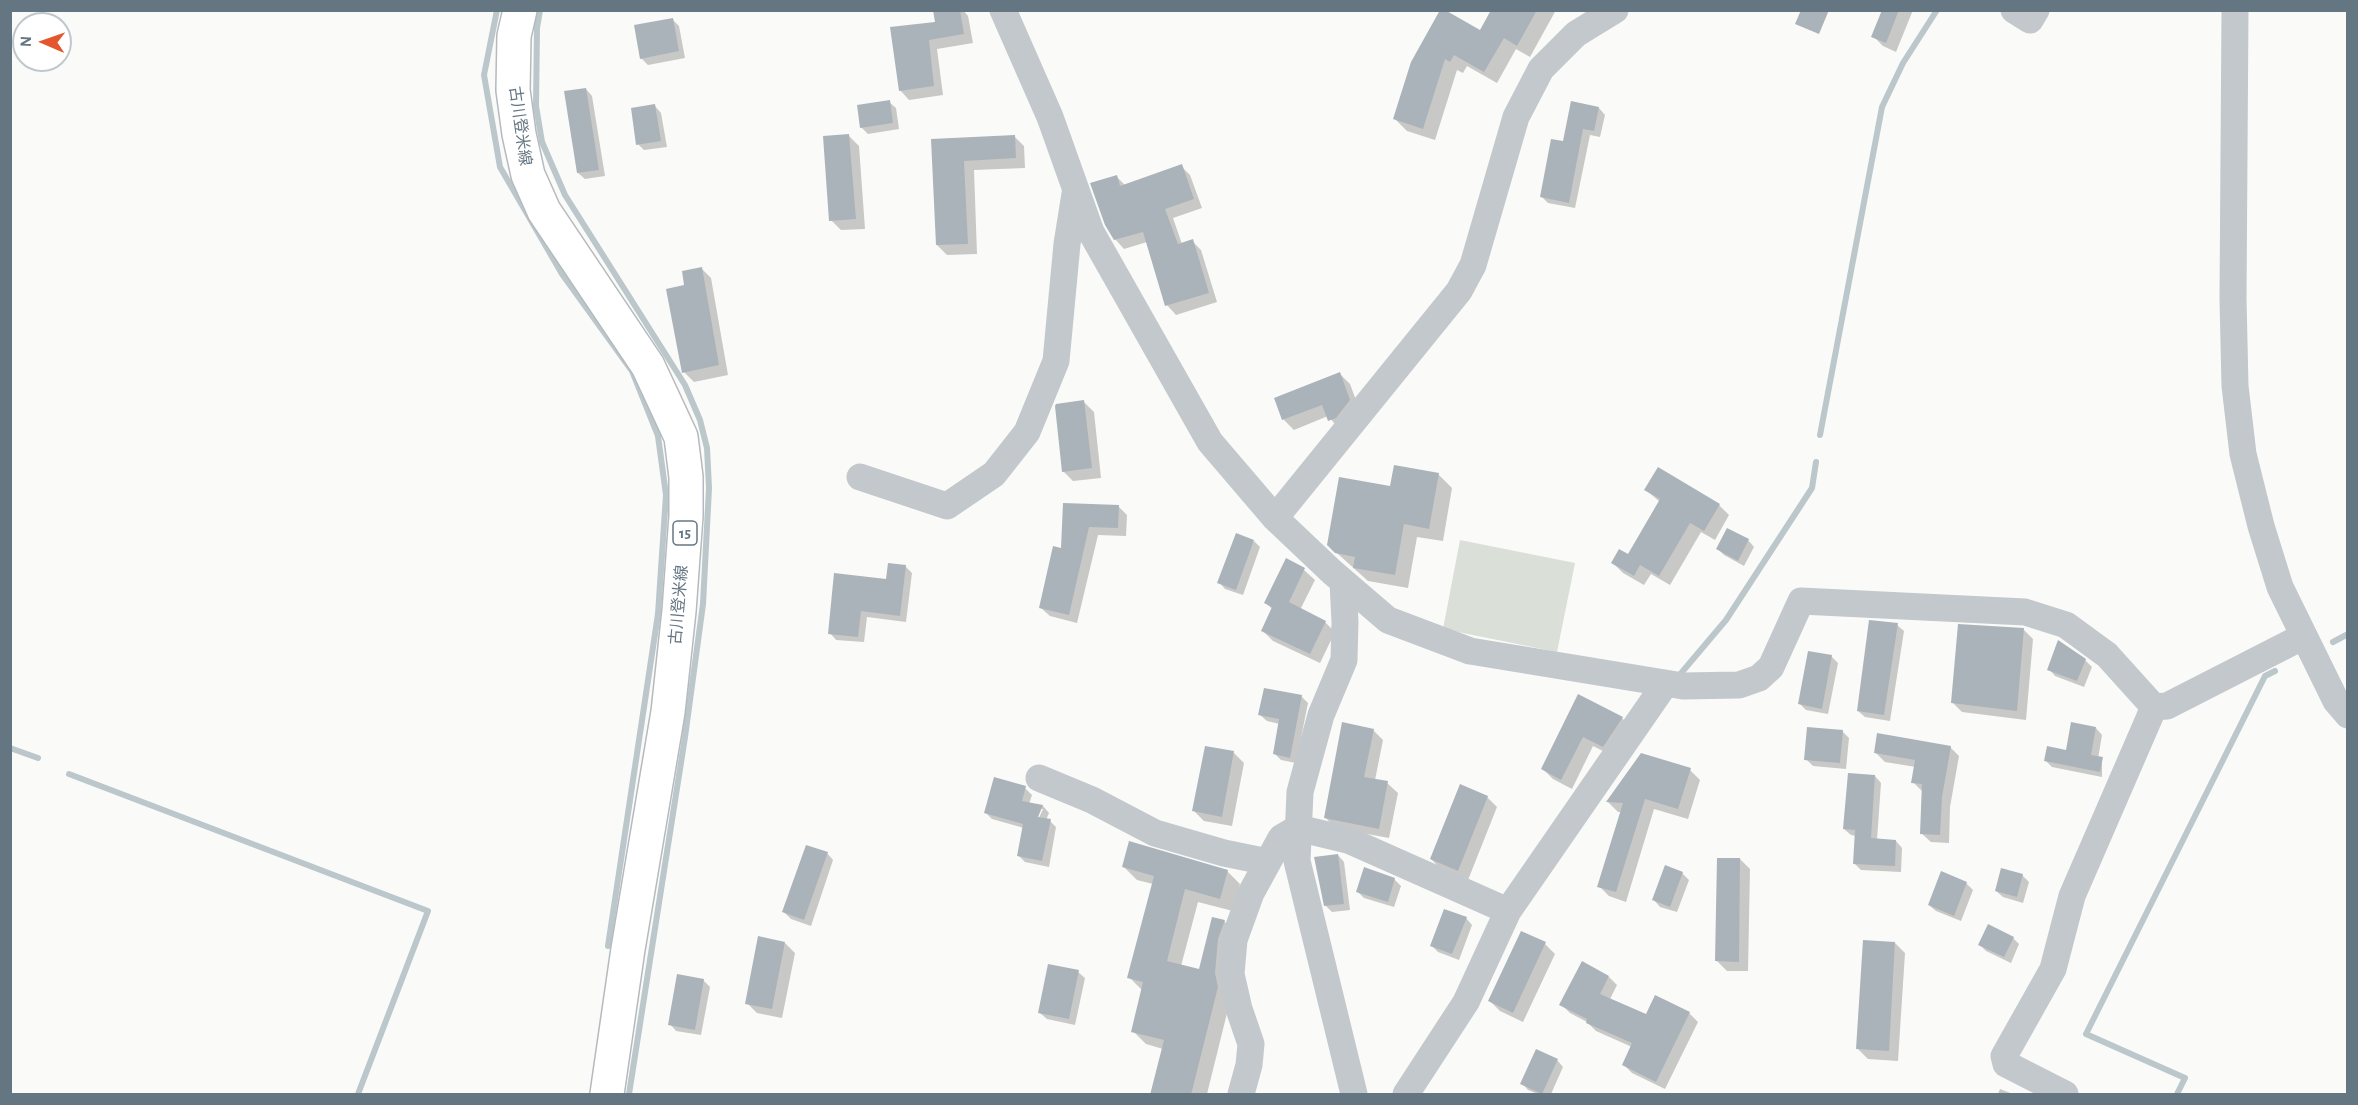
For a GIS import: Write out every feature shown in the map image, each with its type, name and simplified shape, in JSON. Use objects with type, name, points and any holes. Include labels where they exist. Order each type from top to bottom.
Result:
[{"type":"main road","name":"古川登米線","points":[[520,10],[514,36],[513,90],[528,175],[544,211],[648,366],[681,437],[686,477],[680,611],[669,712],[628,949],[607,1095]]},
{"type":"street","points":[[1003,10],[1050,117],[1090,232],[1210,442],[1275,518],[1343,582],[1388,620],[1470,651],[1553,663],[1673,685],[1739,685],[1759,678],[1771,667],[1801,601],[2025,612],[2066,625],[2107,655],[2154,707]]},
{"type":"street","points":[[1275,518],[1459,291],[1473,265],[1516,117],[1541,69],[1576,34],[1615,10]]},
{"type":"street","points":[[2014,10],[2030,20],[2036,10]]},
{"type":"street","points":[[2235,10],[2233,287],[2235,386],[2243,454],[2261,526],[2280,587],[2336,701],[2348,715]]},
{"type":"street","points":[[860,477],[947,506],[994,474],[1027,432],[1056,361],[1067,244],[1076,190]]},
{"type":"street","points":[[1343,582],[1346,622],[1344,660],[1321,716],[1300,792],[1297,861],[1354,1095]]},
{"type":"street","points":[[2154,707],[2167,706],[2304,636]]},
{"type":"street","points":[[1406,1095],[1466,1002],[1508,911],[1673,685]]},
{"type":"street","points":[[2065,1095],[2006,1064],[2004,1056],[2054,969],[2072,896],[2154,707]]},
{"type":"street","points":[[1039,778],[1092,800],[1155,832],[1224,853],[1268,862]]},
{"type":"street","points":[[1241,1095],[1249,1065],[1251,1044],[1239,1009],[1231,974],[1234,940],[1251,892],[1281,838],[1298,828],[1348,840],[1508,911]]},
{"type":"shaded area","points":[[1460,540],[1575,563],[1557,652],[1443,629]]},
{"type":"building","points":[[933,10],[960,10],[964,34],[929,40],[934,86],[899,91],[890,27],[935,22]]},
{"type":"building","points":[[1440,10],[1445,10],[1480,30],[1491,10],[1537,10],[1517,46],[1504,38],[1484,72],[1454,55],[1450,62],[1445,59],[1423,129],[1393,119],[1411,62]]},
{"type":"building","points":[[1801,10],[1829,10],[1819,34],[1795,24]]},
{"type":"building","points":[[1882,10],[1899,10],[1886,43],[1871,37]]},
{"type":"building","points":[[673,18],[679,51],[640,59],[634,25]]},
{"type":"building","points":[[586,88],[599,170],[577,173],[564,91]]},
{"type":"building","points":[[890,100],[893,123],[860,128],[857,105]]},
{"type":"building","points":[[1571,101],[1599,107],[1594,131],[1583,129],[1569,203],[1540,197],[1551,139],[1563,141]]},
{"type":"building","points":[[655,104],[661,141],[636,145],[631,108]]},
{"type":"building","points":[[849,134],[856,219],[829,221],[823,136]]},
{"type":"building","points":[[1015,135],[1016,158],[964,161],[968,244],[936,245],[931,139]]},
{"type":"building","points":[[1182,164],[1194,199],[1165,209],[1178,244],[1193,239],[1209,293],[1165,306],[1143,232],[1114,240],[1105,225],[1090,183],[1117,175],[1120,186]]},
{"type":"building","points":[[702,267],[719,365],[682,373],[666,289],[684,285],[682,271]]},
{"type":"building","points":[[1340,372],[1350,400],[1336,418],[1328,421],[1322,405],[1282,420],[1274,398]]},
{"type":"building","points":[[1084,400],[1092,468],[1062,472],[1055,406]]},
{"type":"building","points":[[1394,465],[1439,473],[1429,529],[1404,524],[1395,575],[1353,568],[1355,557],[1335,553],[1327,545],[1339,477],[1390,486]]},
{"type":"building","points":[[1658,467],[1720,504],[1704,531],[1690,523],[1659,576],[1640,565],[1634,576],[1611,563],[1619,549],[1628,554],[1660,499],[1644,490]]},
{"type":"building","points":[[1063,503],[1119,505],[1118,528],[1089,527],[1069,615],[1039,608],[1053,546],[1061,548]]},
{"type":"building","points":[[1727,528],[1749,539],[1738,561],[1716,549]]},
{"type":"building","points":[[1236,533],[1254,540],[1236,590],[1217,583]]},
{"type":"building","points":[[1286,558],[1305,568],[1289,602],[1326,621],[1310,654],[1261,631],[1272,607],[1264,603]]},
{"type":"building","points":[[888,563],[906,565],[900,616],[861,611],[858,637],[828,634],[834,573],[886,579]]},
{"type":"building","points":[[1869,620],[1898,623],[1884,715],[1857,711]]},
{"type":"building","points":[[1958,624],[2024,628],[2017,711],[1951,703]]},
{"type":"building","points":[[2058,640],[2086,659],[2077,681],[2047,670]]},
{"type":"building","points":[[1808,651],[1832,655],[1822,709],[1798,704]]},
{"type":"building","points":[[1264,688],[1302,695],[1290,758],[1273,754],[1279,719],[1258,715]]},
{"type":"building","points":[[1578,694],[1623,717],[1603,747],[1583,737],[1561,780],[1541,769]]},
{"type":"building","points":[[1342,722],[1374,729],[1364,777],[1388,781],[1379,829],[1324,818]]},
{"type":"building","points":[[2071,722],[2096,727],[2091,755],[2103,757],[2100,772],[2044,761],[2047,746],[2066,750]]},
{"type":"building","points":[[1807,727],[1843,730],[1840,763],[1804,760]]},
{"type":"building","points":[[1877,733],[1951,746],[1942,797],[1940,835],[1920,834],[1922,784],[1911,783],[1915,760],[1874,753]]},
{"type":"building","points":[[1205,746],[1234,751],[1222,817],[1192,811]]},
{"type":"building","points":[[1641,753],[1691,768],[1678,809],[1645,799],[1616,892],[1597,887],[1623,803],[1606,802]]},
{"type":"building","points":[[1848,773],[1875,775],[1871,838],[1896,840],[1895,866],[1853,864],[1855,830],[1843,829]]},
{"type":"building","points":[[994,777],[1026,786],[1022,801],[1043,805],[1038,817],[1051,819],[1042,861],[1017,856],[1023,824],[984,813]]},
{"type":"building","points":[[1460,784],[1488,796],[1458,871],[1430,859]]},
{"type":"building","points":[[1129,841],[1228,870],[1220,899],[1185,889],[1167,961],[1199,969],[1212,917],[1225,920],[1218,939],[1215,973],[1218,987],[1191,1095],[1150,1095],[1164,1040],[1131,1032],[1143,982],[1127,978],[1154,876],[1122,867]]},
{"type":"building","points":[[806,845],[828,852],[804,920],[782,912]]},
{"type":"building","points":[[1338,854],[1344,904],[1324,906],[1314,857]]},
{"type":"building","points":[[1717,858],[1740,858],[1739,962],[1715,961]]},
{"type":"building","points":[[1665,865],[1683,872],[1670,907],[1652,900]]},
{"type":"building","points":[[1364,867],[1395,878],[1388,902],[1356,892]]},
{"type":"building","points":[[2001,868],[2023,874],[2017,897],[1995,891]]},
{"type":"building","points":[[1941,871],[1967,882],[1954,916],[1928,905]]},
{"type":"building","points":[[1444,909],[1467,917],[1452,954],[1430,946]]},
{"type":"building","points":[[1988,924],[2014,937],[2004,957],[1978,945]]},
{"type":"building","points":[[1521,931],[1546,942],[1513,1013],[1488,1001]]},
{"type":"building","points":[[758,936],[785,942],[772,1009],[745,1004]]},
{"type":"building","points":[[1863,940],[1895,942],[1889,1051],[1856,1049]]},
{"type":"building","points":[[1582,961],[1609,976],[1600,994],[1646,1014],[1655,995],[1690,1012],[1656,1082],[1622,1065],[1632,1043],[1586,1023],[1587,1019],[1559,1005]]},
{"type":"building","points":[[1048,964],[1079,970],[1069,1019],[1038,1013]]},
{"type":"building","points":[[677,974],[704,979],[695,1030],[668,1025]]},
{"type":"building","points":[[1536,1049],[1558,1059],[1542,1094],[1520,1084]]},
{"type":"waterway","points":[[497,10],[484,75],[500,167],[562,274],[632,371],[658,436],[666,495],[658,614],[608,946]]},
{"type":"waterway","points":[[540,10],[537,28],[536,106],[542,142],[565,195],[685,385],[700,420],[707,448],[709,488],[703,604],[685,737],[629,1094]]},
{"type":"waterway","points":[[1820,435],[1882,107],[1903,63],[1937,10]]},
{"type":"waterway","points":[[1677,678],[1726,620],[1812,488],[1816,462]]},
{"type":"waterway","points":[[2333,642],[2348,634]]},
{"type":"waterway","points":[[2177,1094],[2185,1078],[2086,1034],[2265,676],[2275,671]]},
{"type":"waterway","points":[[10,748],[38,758]]},
{"type":"waterway","points":[[69,774],[428,911],[358,1094]]}]
